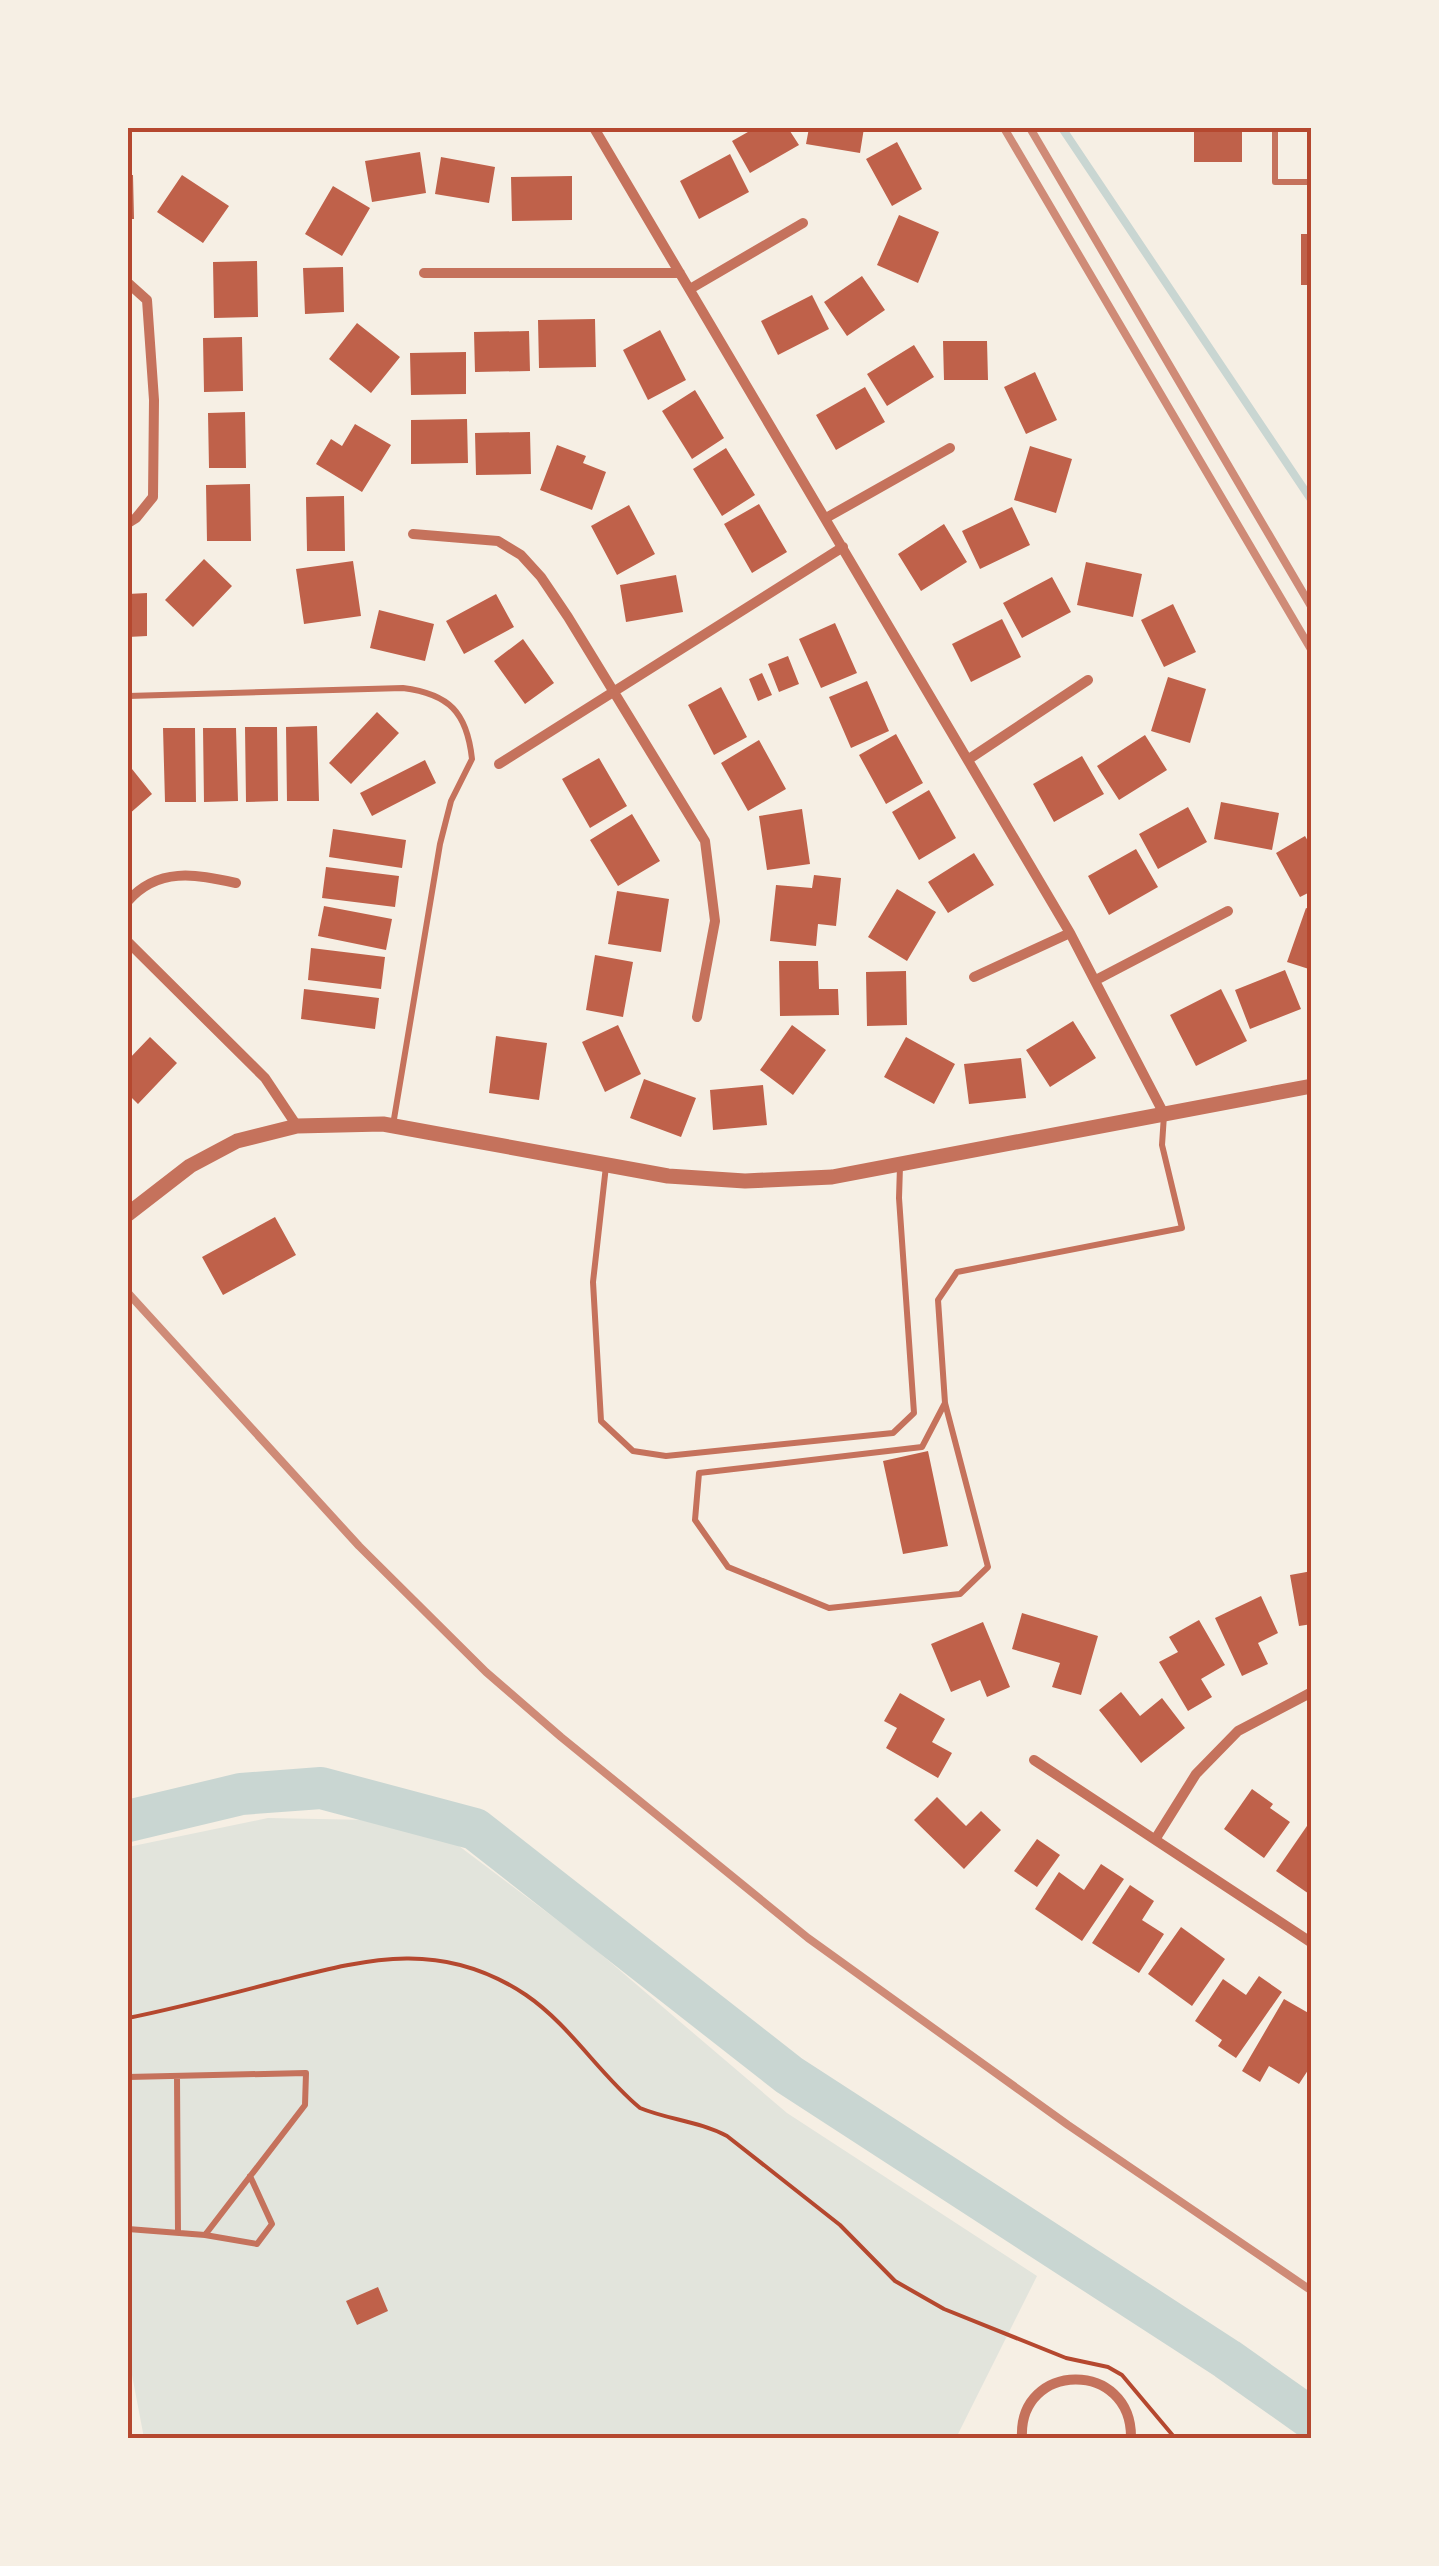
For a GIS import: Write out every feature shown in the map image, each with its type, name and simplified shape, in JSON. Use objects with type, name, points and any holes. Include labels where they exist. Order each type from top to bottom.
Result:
[{"type":"street","points":[[594,128],[969,758],[1096,980],[1164,1114]]},
{"type":"street","points":[[690,288],[803,223]]},
{"type":"street","points":[[424,274],[680,273]]},
{"type":"street","points":[[128,282],[146,300],[154,400],[153,497],[128,523]]},
{"type":"street","points":[[826,518],[950,448]]},
{"type":"street","points":[[412,534],[498,541],[521,555],[568,617],[705,841],[715,921],[697,1017]]},
{"type":"street","points":[[500,764],[843,547]]},
{"type":"street","points":[[969,758],[1088,680]]},
{"type":"street","points":[[128,901],[142,885],[190,873],[236,884]]},
{"type":"street","points":[[1096,980],[1228,911]]},
{"type":"street","points":[[974,977],[1070,933]]},
{"type":"street","points":[[128,942],[265,1078],[297,1126]]},
{"type":"street","points":[[128,1214],[190,1166],[238,1142],[297,1126],[392,1126],[668,1176],[745,1181],[832,1176],[1312,1086]]},
{"type":"street","points":[[1156,1838],[1196,1774],[1238,1731],[1312,1692]]},
{"type":"street","points":[[1034,1760],[1312,1944]]},
{"type":"street","points":[[1022,2438],[1026,2412],[1038,2394],[1056,2382],[1078,2378],[1098,2383],[1116,2395],[1128,2414],[1131,2438]]},
{"type":"lane","points":[[1274,128],[1276,182],[1312,182]]},
{"type":"lane","points":[[128,696],[403,688],[429,692],[449,702],[463,721],[472,759],[451,801],[440,844],[392,1126]]},
{"type":"lane","points":[[945,1403],[922,1447],[699,1474],[695,1520],[728,1566],[829,1608],[960,1594],[988,1566],[945,1403],[938,1300],[957,1272],[1182,1228],[1162,1145],[1164,1114]]},
{"type":"lane","points":[[606,1165],[592,1282],[601,1421],[633,1451],[666,1456],[893,1434],[914,1413],[900,1164]]},
{"type":"lane","points":[[128,2078],[306,2073],[305,2105],[205,2236]]},
{"type":"lane","points":[[177,2076],[178,2233]]},
{"type":"lane","points":[[128,2229],[257,2244],[272,2224],[250,2176]]},
{"type":"path","points":[[128,2018],[358,1961],[398,1956],[461,1963],[526,1995],[640,2108],[711,2127],[728,2136],[840,2225],[895,2281],[944,2309],[1066,2358],[1108,2366],[1122,2375],[1175,2438]]},
{"type":"shaded area","points":[[268,1818],[369,1820],[455,1843],[589,1944],[787,2113],[1037,2276],[956,2438],[144,2438],[128,2354],[128,1847]]},
{"type":"building","points":[[755,128],[788,128],[799,145],[750,173],[732,141]]},
{"type":"building","points":[[809,128],[864,128],[860,153],[806,144]]},
{"type":"building","points":[[1194,128],[1242,128],[1242,162],[1194,162]]},
{"type":"building","points":[[897,142],[922,189],[892,206],[866,159]]},
{"type":"building","points":[[420,152],[426,193],[372,202],[365,161]]},
{"type":"building","points":[[730,154],[749,192],[699,219],[680,181]]},
{"type":"building","points":[[441,157],[495,167],[489,203],[435,194]]},
{"type":"building","points":[[128,175],[133,175],[134,219],[128,219]]},
{"type":"building","points":[[182,175],[229,206],[203,243],[157,212]]},
{"type":"building","points":[[572,176],[572,220],[512,221],[511,177]]},
{"type":"building","points":[[333,186],[370,208],[342,256],[305,234]]},
{"type":"building","points":[[899,215],[939,232],[918,283],[877,265]]},
{"type":"building","points":[[1301,234],[1312,234],[1312,285],[1301,285]]},
{"type":"building","points":[[257,261],[258,317],[214,318],[213,262]]},
{"type":"building","points":[[343,267],[344,312],[305,314],[303,268]]},
{"type":"building","points":[[862,276],[885,310],[847,336],[824,302]]},
{"type":"building","points":[[812,295],[829,329],[778,355],[761,321]]},
{"type":"building","points":[[595,319],[596,367],[539,368],[538,320]]},
{"type":"building","points":[[357,323],[400,357],[371,393],[329,359]]},
{"type":"building","points":[[660,330],[686,380],[648,400],[623,350]]},
{"type":"building","points":[[529,331],[530,371],[475,372],[474,332]]},
{"type":"building","points":[[242,337],[243,391],[204,392],[203,338]]},
{"type":"building","points":[[943,341],[987,341],[988,380],[944,380]]},
{"type":"building","points":[[914,345],[934,377],[887,406],[867,374]]},
{"type":"building","points":[[466,352],[466,394],[411,395],[410,353]]},
{"type":"building","points":[[1035,372],[1057,420],[1026,434],[1004,387]]},
{"type":"building","points":[[865,387],[885,422],[836,450],[816,415]]},
{"type":"building","points":[[695,390],[724,438],[692,459],[662,411]]},
{"type":"building","points":[[245,412],[246,468],[209,468],[208,413]]},
{"type":"building","points":[[467,419],[468,463],[411,464],[411,420]]},
{"type":"building","points":[[355,424],[391,445],[362,492],[316,464],[331,439],[342,446]]},
{"type":"building","points":[[530,432],[531,474],[476,475],[475,433]]},
{"type":"building","points":[[557,445],[586,456],[583,463],[606,472],[592,510],[540,490]]},
{"type":"building","points":[[1030,446],[1072,459],[1056,513],[1014,500]]},
{"type":"building","points":[[726,448],[755,495],[722,516],[693,469]]},
{"type":"building","points":[[250,484],[251,541],[207,541],[206,485]]},
{"type":"building","points":[[344,496],[345,551],[307,551],[306,497]]},
{"type":"building","points":[[759,504],[787,552],[752,573],[724,524]]},
{"type":"building","points":[[629,505],[655,554],[617,575],[591,526]]},
{"type":"building","points":[[1012,507],[1030,545],[980,569],[962,531]]},
{"type":"building","points":[[944,524],[967,562],[921,591],[898,554]]},
{"type":"building","points":[[204,559],[232,586],[193,627],[165,600]]},
{"type":"building","points":[[353,561],[361,616],[304,624],[296,569]]},
{"type":"building","points":[[1086,562],[1142,574],[1133,617],[1077,605]]},
{"type":"building","points":[[676,575],[683,612],[626,622],[620,585]]},
{"type":"building","points":[[1052,577],[1071,612],[1022,638],[1003,603]]},
{"type":"building","points":[[147,593],[147,636],[128,637],[128,594]]},
{"type":"building","points":[[496,594],[514,627],[464,654],[446,621]]},
{"type":"building","points":[[1173,604],[1196,652],[1164,667],[1141,620]]},
{"type":"building","points":[[379,610],[434,624],[425,661],[370,648]]},
{"type":"building","points":[[1002,619],[1021,657],[971,682],[952,644]]},
{"type":"building","points":[[835,623],[857,673],[821,688],[799,639]]},
{"type":"building","points":[[523,639],[554,683],[525,704],[494,661]]},
{"type":"building","points":[[788,656],[799,684],[779,692],[768,664]]},
{"type":"building","points":[[762,673],[772,695],[758,701],[749,679]]},
{"type":"building","points":[[1168,677],[1206,689],[1190,743],[1151,731]]},
{"type":"building","points":[[867,681],[889,731],[851,748],[829,697]]},
{"type":"building","points":[[721,687],[747,737],[714,755],[688,705]]},
{"type":"building","points":[[377,712],[399,733],[351,784],[329,763]]},
{"type":"building","points":[[317,726],[319,801],[287,801],[286,727]]},
{"type":"building","points":[[245,727],[277,727],[278,801],[246,802]]},
{"type":"building","points":[[163,728],[195,728],[196,802],[165,802]]},
{"type":"building","points":[[203,728],[236,728],[238,801],[204,802]]},
{"type":"building","points":[[896,734],[923,783],[886,804],[859,755]]},
{"type":"building","points":[[1145,735],[1167,770],[1119,800],[1097,766]]},
{"type":"building","points":[[759,740],[786,789],[748,811],[721,763]]},
{"type":"building","points":[[1082,756],[1104,794],[1054,822],[1033,784]]},
{"type":"building","points":[[599,758],[627,806],[590,828],[562,779]]},
{"type":"building","points":[[425,760],[436,783],[372,816],[360,793]]},
{"type":"building","points":[[128,764],[152,794],[128,815]]},
{"type":"building","points":[[929,790],[956,838],[919,860],[892,812]]},
{"type":"building","points":[[1221,802],[1279,813],[1272,850],[1214,839]]},
{"type":"building","points":[[1188,807],[1207,842],[1158,869],[1139,834]]},
{"type":"building","points":[[802,809],[810,864],[767,870],[759,816]]},
{"type":"building","points":[[632,814],[660,861],[618,886],[590,840]]},
{"type":"building","points":[[333,829],[406,840],[402,868],[329,857]]},
{"type":"building","points":[[1305,836],[1312,848],[1312,891],[1300,897],[1276,853]]},
{"type":"building","points":[[1136,849],[1158,887],[1109,915],[1088,876]]},
{"type":"building","points":[[974,853],[994,885],[948,913],[928,882]]},
{"type":"building","points":[[326,867],[399,876],[395,907],[322,898]]},
{"type":"building","points":[[814,875],[841,878],[836,926],[818,924],[816,946],[770,941],[776,885],[812,888]]},
{"type":"building","points":[[897,889],[936,912],[907,961],[868,937]]},
{"type":"building","points":[[617,891],[669,899],[661,952],[608,944]]},
{"type":"building","points":[[324,906],[392,919],[386,950],[318,936]]},
{"type":"building","points":[[1306,908],[1312,910],[1312,970],[1287,962]]},
{"type":"building","points":[[311,948],[385,957],[381,989],[308,980]]},
{"type":"building","points":[[595,955],[633,962],[623,1017],[586,1010]]},
{"type":"building","points":[[779,961],[818,961],[819,989],[838,989],[839,1015],[780,1016]]},
{"type":"building","points":[[1285,970],[1301,1009],[1250,1029],[1235,990]]},
{"type":"building","points":[[906,971],[907,1025],[867,1026],[866,972]]},
{"type":"building","points":[[304,989],[379,998],[375,1029],[301,1019]]},
{"type":"building","points":[[1221,989],[1247,1041],[1196,1066],[1170,1015]]},
{"type":"building","points":[[1073,1021],[1096,1058],[1050,1087],[1026,1050]]},
{"type":"building","points":[[618,1025],[641,1074],[605,1092],[582,1042]]},
{"type":"building","points":[[792,1025],[826,1050],[793,1095],[760,1070]]},
{"type":"building","points":[[496,1036],[547,1043],[539,1100],[489,1093]]},
{"type":"building","points":[[150,1037],[177,1063],[138,1104],[128,1094],[128,1060]]},
{"type":"building","points":[[906,1037],[955,1064],[934,1104],[884,1077]]},
{"type":"building","points":[[1021,1058],[1026,1098],[969,1104],[964,1064]]},
{"type":"building","points":[[644,1079],[696,1098],[681,1137],[630,1118]]},
{"type":"building","points":[[763,1085],[767,1125],[713,1130],[710,1090]]},
{"type":"building","points":[[275,1217],[296,1255],[223,1295],[202,1257]]},
{"type":"building","points":[[928,1451],[948,1546],[903,1554],[883,1461]]},
{"type":"building","points":[[1312,1571],[1312,1624],[1299,1626],[1290,1575]]},
{"type":"building","points":[[1261,1596],[1278,1633],[1258,1643],[1268,1664],[1242,1676],[1215,1618]]},
{"type":"building","points":[[1022,1613],[1098,1636],[1081,1695],[1052,1687],[1060,1663],[1012,1649]]},
{"type":"building","points":[[1199,1620],[1225,1665],[1201,1679],[1212,1697],[1188,1711],[1159,1662],[1178,1652],[1169,1637]]},
{"type":"building","points":[[983,1622],[1010,1687],[987,1697],[980,1680],[951,1692],[931,1644]]},
{"type":"building","points":[[1121,1692],[1140,1716],[1162,1698],[1185,1728],[1141,1763],[1099,1710]]},
{"type":"building","points":[[900,1693],[945,1719],[932,1742],[952,1753],[938,1778],[886,1748],[897,1728],[884,1721]]},
{"type":"building","points":[[1252,1789],[1290,1822],[1264,1858],[1224,1829]]},
{"type":"building","points":[[937,1797],[966,1826],[981,1811],[1001,1830],[964,1869],[914,1820]]},
{"type":"building","points":[[1312,1824],[1312,1896],[1276,1871]]},
{"type":"building","points":[[1037,1839],[1060,1855],[1037,1887],[1014,1871]]},
{"type":"building","points":[[1101,1864],[1124,1879],[1082,1941],[1035,1909],[1059,1872],[1084,1890]]},
{"type":"building","points":[[1130,1885],[1154,1901],[1142,1920],[1164,1934],[1139,1973],[1092,1943]]},
{"type":"building","points":[[1181,1927],[1225,1959],[1192,2006],[1148,1974]]},
{"type":"building","points":[[1259,1976],[1282,1992],[1236,2058],[1218,2046],[1222,2040],[1195,2021],[1223,1979],[1246,1995]]},
{"type":"building","points":[[1284,1999],[1312,2015],[1312,2064],[1299,2084],[1269,2066],[1260,2082],[1242,2071]]},
{"type":"building","points":[[378,2287],[388,2311],[357,2325],[346,2301]]},
{"type":"waterway","points":[[1062,128],[1312,501]]},
{"type":"waterway","points":[[128,1821],[241,1794],[321,1788],[475,1829],[789,2075],[1227,2359],[1312,2419]]},
{"type":"railway","points":[[1004,128],[1312,651]]},
{"type":"railway","points":[[1030,128],[1312,608]]},
{"type":"railway","points":[[128,1293],[359,1546],[486,1672],[561,1737],[808,1938],[1068,2125],[1312,2291]]}]
